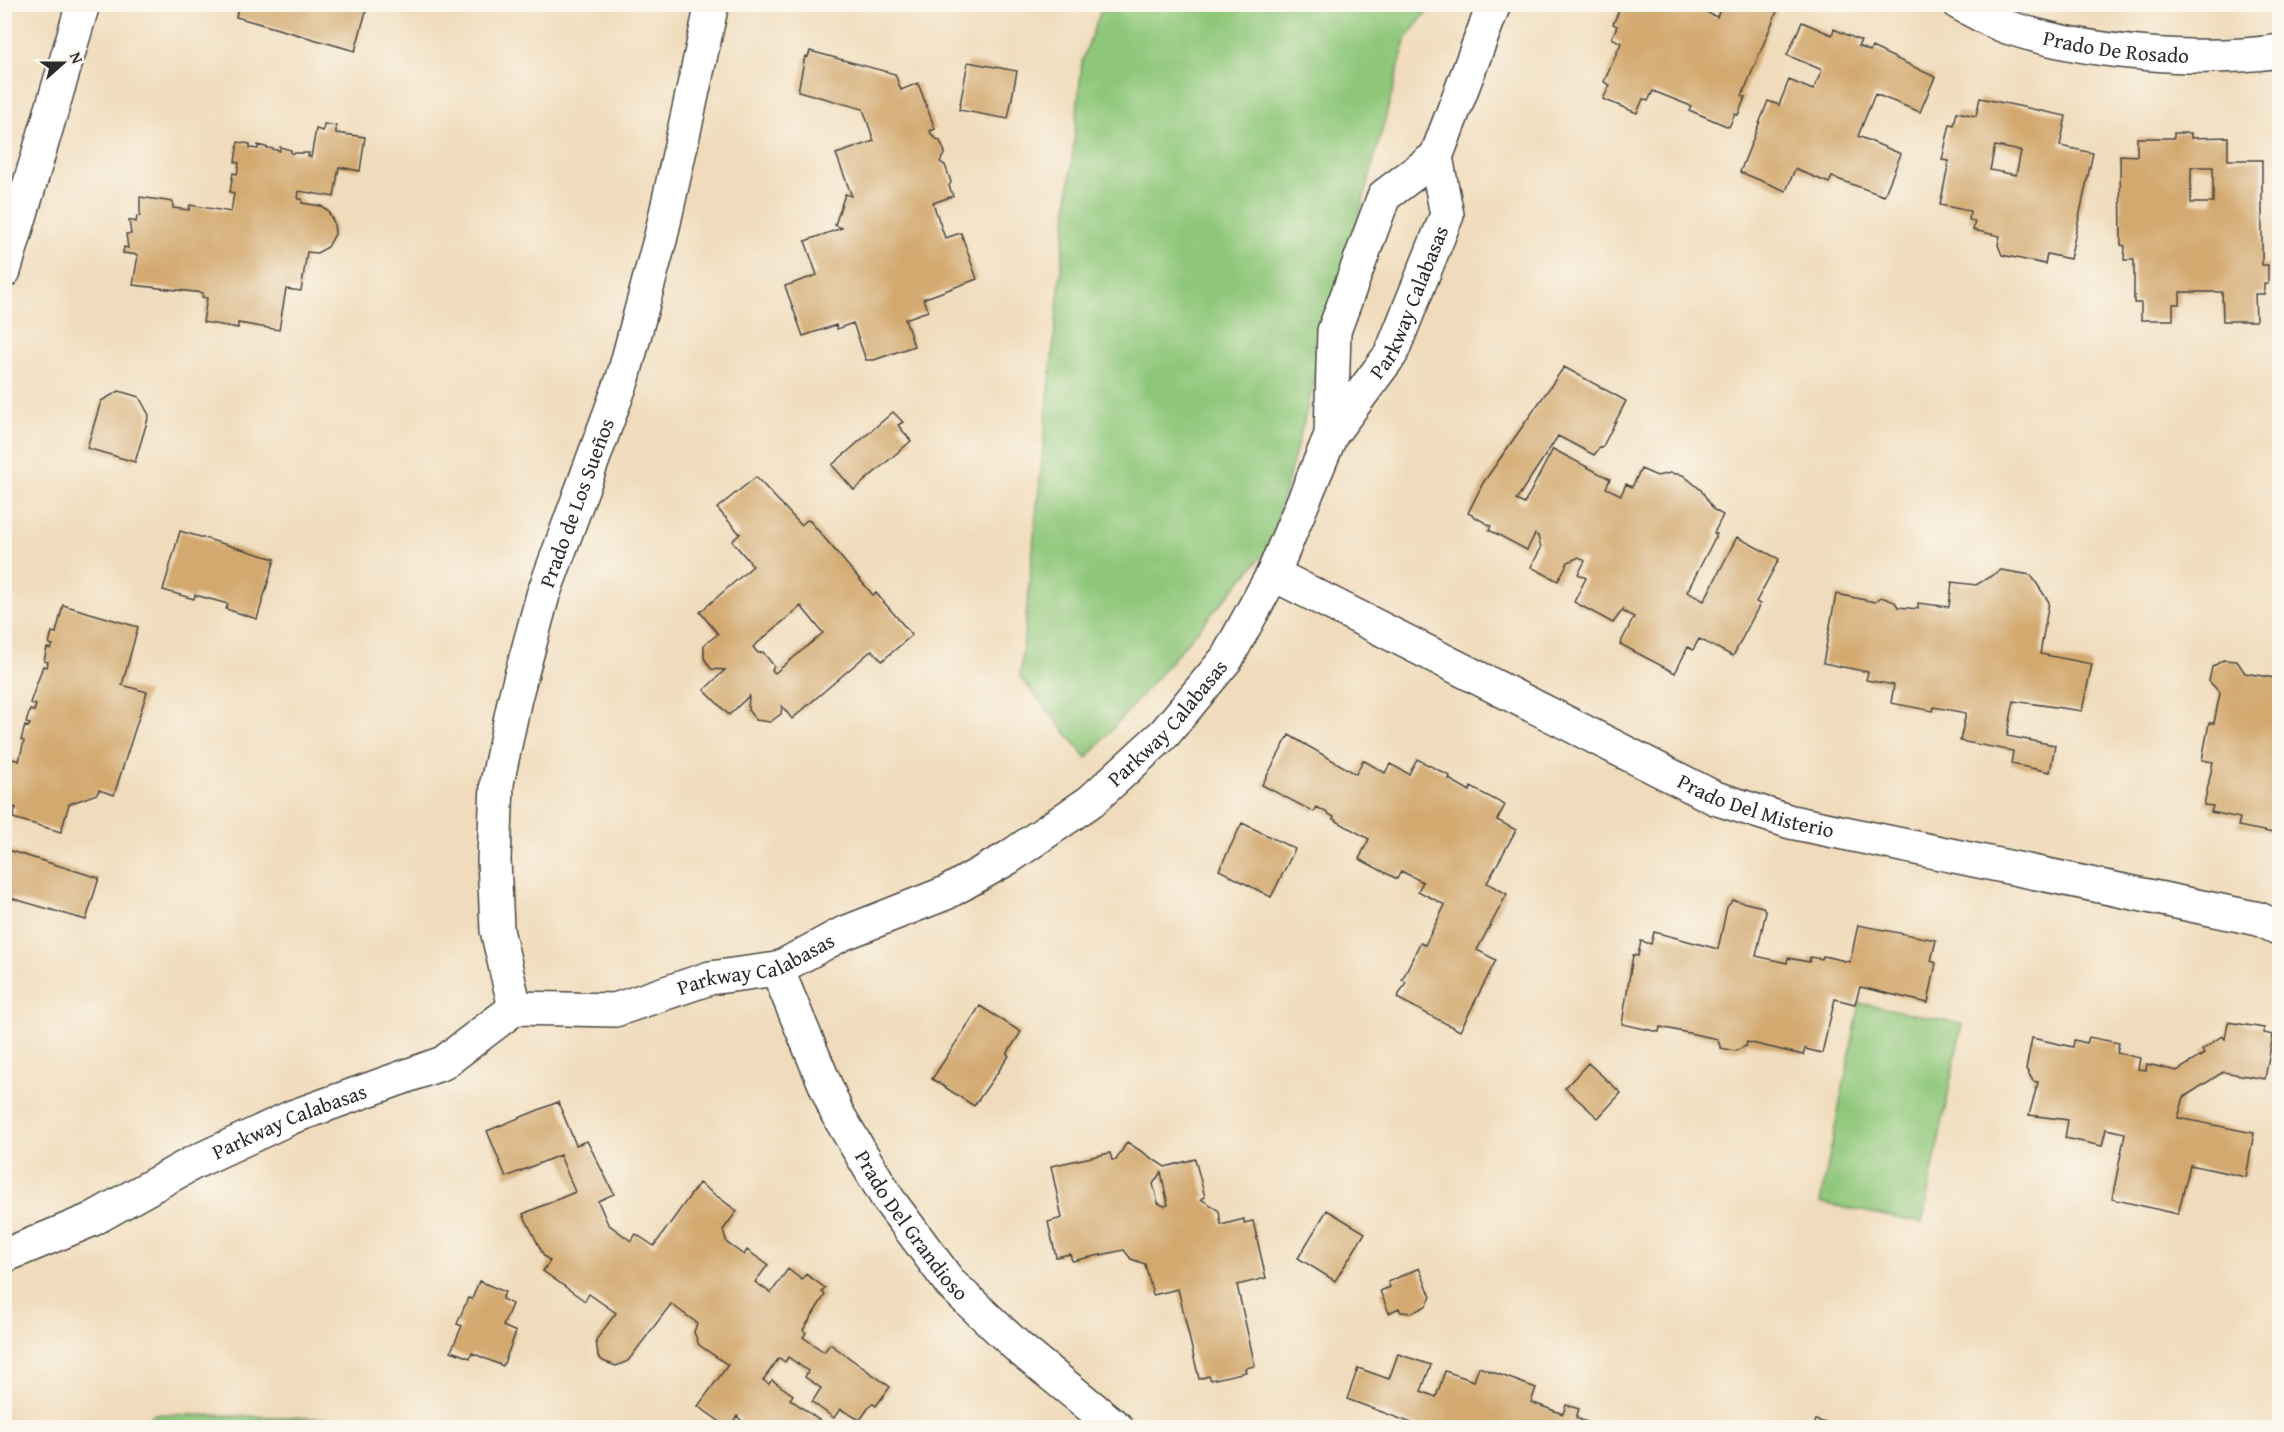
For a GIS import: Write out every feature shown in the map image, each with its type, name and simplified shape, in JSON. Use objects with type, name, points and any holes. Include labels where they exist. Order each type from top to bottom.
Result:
[{"type":"street","points":[[4,271],[83,4]]},
{"type":"street","name":"Prado de Los Sueños","points":[[515,1008],[497,930],[494,859],[497,783],[515,698],[543,595],[623,378],[661,236],[712,4]]},
{"type":"street","points":[[1436,157],[1494,4]]},
{"type":"street","name":"Prado De Rosado","points":[[1960,4],[2009,28],[2088,46],[2172,55],[2280,51]]},
{"type":"street","name":"Parkway Calabasas","points":[[4,1256],[91,1220],[191,1164],[292,1117],[443,1064],[515,1008],[615,1010],[710,978],[777,969],[842,934],[946,893],[1008,858],[1091,801],[1165,733],[1227,658],[1273,574],[1331,435],[1391,354],[1447,215],[1436,157],[1384,196],[1334,331],[1331,435]]},
{"type":"street","name":"Prado Del Misterio","points":[[1273,574],[1715,798],[1791,822],[2259,920],[2280,929]]},
{"type":"street","name":"Prado Del Grandioso","points":[[777,969],[837,1113],[888,1199],[951,1284],[1019,1348],[1117,1428]]},
{"type":"green space","points":[[1103,5],[1432,5],[1407,37],[1270,547],[1087,758],[1020,677],[1082,61]]},
{"type":"green space","points":[[1860,1003],[1962,1024],[1922,1223],[1820,1203]]},
{"type":"green space","points":[[154,1414],[404,1420],[419,1427],[136,1427]]},
{"type":"building","points":[[239,4],[368,4],[355,51],[236,17]]},
{"type":"building","points":[[1622,4],[1703,4],[1701,10],[1717,17],[1722,4],[1780,4],[1742,96],[1745,97],[1738,115],[1735,114],[1729,127],[1689,110],[1691,106],[1653,91],[1648,101],[1643,99],[1637,113],[1603,99],[1610,85],[1604,82],[1621,43],[1612,38],[1617,26],[1613,24]]},
{"type":"building","points":[[1802,22],[1832,35],[1834,29],[1861,41],[1858,46],[1870,51],[1872,47],[1935,77],[1920,112],[1875,94],[1858,136],[1901,154],[1884,196],[1832,177],[1829,183],[1795,169],[1786,191],[1740,172],[1768,101],[1779,105],[1789,80],[1813,90],[1822,70],[1787,55]]},
{"type":"building","points":[[810,51],[895,74],[901,90],[918,83],[935,129],[930,131],[932,136],[940,141],[945,152],[940,162],[945,165],[953,196],[933,203],[945,238],[961,233],[977,279],[923,299],[928,311],[905,319],[914,346],[874,360],[866,360],[853,323],[837,329],[836,325],[803,336],[785,286],[817,275],[805,241],[842,228],[835,225],[845,194],[851,196],[851,194],[836,154],[874,141],[863,109],[798,91],[805,56],[808,57]]},
{"type":"building","points":[[968,62],[1017,71],[1008,119],[959,110]]},
{"type":"building","points":[[1980,98],[2066,116],[2060,146],[2093,153],[2070,259],[2047,254],[2045,264],[2002,255],[1998,245],[2000,236],[1973,230],[1975,221],[1969,220],[1970,211],[1940,205],[1949,161],[1942,160],[1950,124],[1954,125],[1957,112],[1976,116]],"holes":[[[1995,146],[2021,151],[2016,175],[1990,170]]]},
{"type":"building","points":[[324,124],[336,126],[336,133],[365,137],[360,171],[339,167],[334,197],[299,191],[298,199],[302,199],[302,203],[321,206],[328,211],[334,223],[335,234],[328,247],[317,253],[307,252],[301,291],[286,289],[279,330],[238,323],[238,328],[203,322],[207,298],[202,297],[203,293],[133,285],[138,255],[123,253],[124,247],[128,248],[126,234],[131,234],[129,220],[136,222],[137,216],[140,216],[140,197],[173,202],[173,208],[189,210],[190,205],[231,212],[234,193],[230,192],[233,173],[237,174],[239,163],[235,162],[238,142],[250,144],[250,148],[258,149],[258,145],[280,151],[280,147],[291,150],[291,153],[309,153],[308,156],[311,157],[316,129],[323,131]]},
{"type":"building","points":[[2174,133],[2191,133],[2191,138],[2228,137],[2228,160],[2262,160],[2262,265],[2268,265],[2268,284],[2264,284],[2264,294],[2255,294],[2256,321],[2223,321],[2222,292],[2180,292],[2180,304],[2173,304],[2173,320],[2141,320],[2141,303],[2134,303],[2134,260],[2124,260],[2125,246],[2121,245],[2120,155],[2137,156],[2137,138],[2174,138]],"holes":[[[2191,167],[2213,167],[2213,203],[2191,203]]]},
{"type":"building","points":[[1564,367],[1626,401],[1602,448],[1600,447],[1594,455],[1558,436],[1516,500],[1524,504],[1553,449],[1610,479],[1606,488],[1621,495],[1626,484],[1632,487],[1641,469],[1657,476],[1670,473],[1683,475],[1701,490],[1714,510],[1723,515],[1714,533],[1717,534],[1687,592],[1704,601],[1737,537],[1779,559],[1756,602],[1760,604],[1733,656],[1699,639],[1693,650],[1688,647],[1675,673],[1620,644],[1634,617],[1622,611],[1624,608],[1613,623],[1574,602],[1586,578],[1578,574],[1585,561],[1579,557],[1568,562],[1558,581],[1531,567],[1541,548],[1538,536],[1535,534],[1527,550],[1489,530],[1491,526],[1468,513],[1483,483]]},
{"type":"building","points":[[119,391],[139,397],[149,415],[135,462],[87,448],[101,401]]},
{"type":"building","points":[[893,412],[903,422],[898,425],[911,441],[854,490],[832,465]]},
{"type":"building","points":[[756,477],[801,525],[807,520],[810,521],[873,595],[876,593],[912,635],[882,661],[872,650],[792,719],[782,706],[781,714],[770,722],[756,720],[748,710],[749,696],[729,715],[704,690],[725,670],[711,669],[704,658],[704,645],[718,634],[700,612],[753,566],[732,541],[740,534],[717,508]],"holes":[[[801,606],[823,633],[775,673],[772,670],[774,666],[763,652],[758,653],[753,647]]]},
{"type":"building","points":[[180,531],[275,559],[257,619],[226,609],[228,604],[195,595],[194,599],[163,590]]},
{"type":"building","points":[[2001,570],[2031,575],[2049,602],[2040,654],[2092,664],[2082,711],[2014,701],[2007,736],[2055,745],[2050,772],[2011,764],[2013,751],[1960,741],[1966,713],[1934,707],[1933,711],[1891,703],[1894,685],[1866,680],[1868,672],[1823,663],[1836,594],[1875,602],[1881,597],[1895,602],[1898,607],[1918,609],[1918,603],[1949,607],[1952,582],[1976,585]]},
{"type":"building","points":[[63,605],[138,627],[122,685],[147,692],[114,795],[99,790],[97,794],[69,804],[61,832],[13,818],[16,808],[4,804],[4,756],[19,761],[25,726],[28,727],[30,724],[26,723],[30,710],[34,711],[36,705],[30,703],[43,666],[47,667],[48,662],[44,661],[47,648],[51,649],[53,645],[49,644],[52,632],[56,633]]},
{"type":"building","points":[[2223,660],[2237,661],[2245,673],[2280,679],[2280,808],[2273,833],[2238,826],[2240,818],[2211,812],[2213,806],[2204,805],[2213,762],[2202,760],[2209,723],[2214,723],[2220,693],[2209,681],[2212,667]]},
{"type":"building","points":[[1289,735],[1356,774],[1363,760],[1385,773],[1390,764],[1409,774],[1417,759],[1450,776],[1449,779],[1470,791],[1471,787],[1505,805],[1497,820],[1516,830],[1487,883],[1507,894],[1477,950],[1496,960],[1460,1031],[1397,998],[1406,982],[1402,980],[1420,943],[1425,945],[1445,905],[1418,891],[1423,882],[1401,871],[1397,879],[1359,859],[1369,839],[1333,819],[1334,817],[1317,807],[1314,812],[1262,785]]},
{"type":"building","points":[[1242,823],[1295,849],[1271,897],[1219,870]]},
{"type":"building","points":[[4,849],[99,878],[86,920],[4,896]]},
{"type":"building","points":[[1733,900],[1763,907],[1766,912],[1756,956],[1787,963],[1788,958],[1809,962],[1810,957],[1822,959],[1823,956],[1850,962],[1858,925],[1936,940],[1931,961],[1936,963],[1928,1003],[1860,987],[1855,1004],[1835,999],[1822,1053],[1805,1049],[1803,1055],[1747,1042],[1746,1046],[1735,1051],[1721,1048],[1717,1039],[1660,1027],[1659,1032],[1622,1024],[1633,955],[1638,956],[1641,941],[1651,944],[1654,932],[1718,949],[1727,907]]},
{"type":"building","points":[[980,1006],[1021,1032],[1007,1054],[1009,1056],[974,1106],[932,1079]]},
{"type":"building","points":[[2228,1022],[2264,1028],[2264,1033],[2273,1035],[2265,1079],[2223,1072],[2184,1097],[2178,1118],[2254,1133],[2246,1177],[2190,1165],[2178,1214],[2112,1199],[2125,1133],[2106,1129],[2102,1146],[2065,1138],[2068,1120],[2029,1115],[2038,1082],[2033,1081],[2026,1069],[2032,1038],[2073,1047],[2074,1040],[2087,1043],[2089,1037],[2119,1043],[2117,1053],[2140,1058],[2138,1069],[2146,1070],[2147,1064],[2177,1071],[2204,1054],[2202,1050],[2222,1036],[2225,1039]]},
{"type":"building","points":[[1588,1063],[1621,1093],[1598,1118],[1565,1088]]},
{"type":"building","points":[[558,1102],[576,1145],[587,1141],[614,1194],[598,1201],[608,1224],[631,1241],[636,1234],[654,1246],[699,1183],[737,1211],[723,1230],[727,1243],[744,1255],[747,1250],[768,1265],[755,1282],[771,1293],[788,1269],[802,1280],[806,1274],[825,1288],[822,1292],[825,1295],[803,1330],[806,1333],[803,1337],[824,1352],[830,1344],[890,1387],[876,1406],[872,1403],[860,1420],[840,1409],[834,1418],[812,1402],[821,1388],[805,1377],[808,1371],[788,1357],[785,1362],[779,1358],[763,1380],[769,1384],[772,1380],[793,1395],[790,1399],[830,1428],[748,1428],[737,1416],[729,1428],[698,1406],[728,1365],[699,1345],[694,1332],[697,1323],[671,1304],[628,1361],[616,1366],[603,1361],[598,1356],[596,1340],[616,1313],[589,1294],[585,1301],[543,1271],[550,1261],[544,1256],[523,1214],[575,1192],[560,1155],[506,1177],[487,1131]]},
{"type":"building","points":[[1127,1142],[1165,1167],[1195,1159],[1205,1197],[1201,1199],[1219,1211],[1221,1225],[1244,1219],[1244,1223],[1253,1221],[1266,1278],[1237,1285],[1255,1366],[1245,1368],[1246,1372],[1211,1380],[1209,1376],[1199,1379],[1178,1289],[1153,1295],[1145,1264],[1131,1259],[1124,1250],[1072,1261],[1070,1254],[1056,1257],[1048,1222],[1062,1218],[1051,1166],[1110,1153],[1112,1160],[1116,1160]],"holes":[[[1161,1172],[1168,1205],[1158,1203],[1153,1184]]]},
{"type":"building","points":[[1327,1210],[1365,1233],[1335,1281],[1298,1258]]},
{"type":"building","points":[[1419,1268],[1431,1297],[1426,1306],[1412,1313],[1401,1312],[1399,1308],[1389,1313],[1380,1291],[1390,1287],[1388,1282]]},
{"type":"building","points":[[479,1281],[505,1292],[502,1299],[512,1304],[503,1326],[516,1332],[503,1366],[472,1353],[470,1358],[451,1351],[462,1326],[457,1324],[468,1298],[472,1299]]},
{"type":"building","points":[[1398,1354],[1431,1365],[1421,1391],[1436,1397],[1445,1371],[1474,1381],[1479,1367],[1536,1388],[1531,1402],[1563,1414],[1566,1405],[1579,1409],[1576,1418],[1602,1428],[1425,1428],[1347,1399],[1358,1368],[1389,1379]]},
{"type":"building","points":[[1816,1420],[1838,1427],[1838,1428],[1813,1428]]}]
